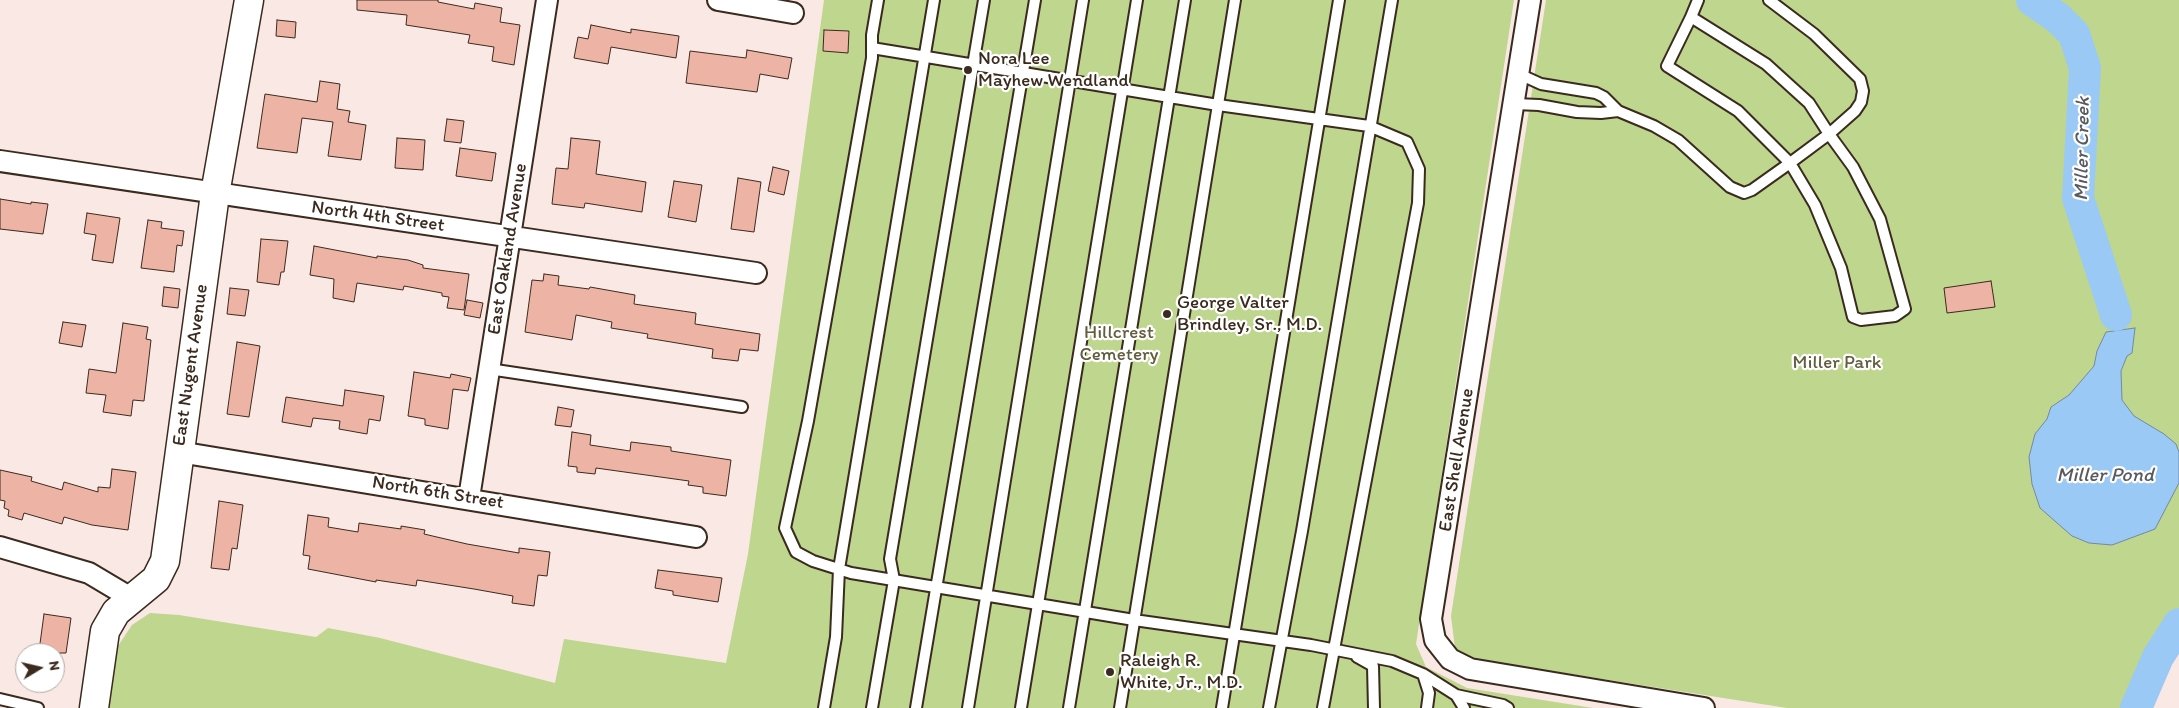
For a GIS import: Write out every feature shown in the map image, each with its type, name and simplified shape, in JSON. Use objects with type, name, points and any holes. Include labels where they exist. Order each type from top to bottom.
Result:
[{"type":"street","name":"East Nugent Avenue","points":[[94,708],[105,631],[116,612],[156,579],[165,561],[215,194],[250,0]]},
{"type":"street","name":"East Oakland Avenue","points":[[469,498],[547,0]]},
{"type":"street","points":[[718,0],[793,13]]},
{"type":"street","name":"East Shell Avenue","points":[[1530,0],[1431,619],[1435,640],[1450,659],[1470,669],[1704,708]]},
{"type":"street","name":"North 4th Street","points":[[0,161],[756,273]]},
{"type":"street","name":"North 6th Street","points":[[179,452],[469,498],[696,537]]},
{"type":"street","points":[[0,547],[89,573],[131,598]]},
{"type":"lane","points":[[878,0],[870,68],[808,421],[785,528],[796,552],[813,561],[839,569],[894,580],[1134,620],[1280,640],[1392,661],[1423,674],[1456,695],[1503,705],[1508,708]]},
{"type":"lane","points":[[824,708],[836,637],[839,569],[934,0]]},
{"type":"lane","points":[[872,708],[894,580],[890,559],[984,0]]},
{"type":"lane","points":[[916,708],[1035,0]]},
{"type":"lane","points":[[968,708],[1083,0]]},
{"type":"lane","points":[[1021,708],[1136,0]]},
{"type":"lane","points":[[1069,708],[1185,0]]},
{"type":"lane","points":[[1120,708],[1235,0]]},
{"type":"lane","points":[[1222,708],[1339,0]]},
{"type":"lane","points":[[1269,708],[1280,640],[1302,531],[1369,126],[1392,0]]},
{"type":"lane","points":[[1691,17],[1766,64],[1809,103],[1852,167],[1880,219],[1905,309],[1895,316],[1861,320],[1853,317],[1840,268],[1815,205],[1790,163],[1738,111],[1668,66],[1698,0]]},
{"type":"lane","points":[[1519,74],[1541,84],[1596,93],[1604,97],[1618,111],[1654,126],[1678,140],[1730,187],[1744,193],[1752,190],[1829,134],[1855,111],[1861,102],[1863,91],[1860,80],[1814,34],[1769,0]]},
{"type":"lane","points":[[872,48],[1218,105],[1369,126],[1407,142],[1419,169],[1418,203],[1323,708]]},
{"type":"lane","points":[[1514,104],[1539,105],[1577,112],[1601,113],[1618,111]]},
{"type":"lane","points":[[490,369],[742,407]]},
{"type":"lane","points":[[1350,652],[1373,666],[1374,708]]},
{"type":"lane","points":[[1423,674],[1430,693],[1427,708]]},
{"type":"lane","points":[[1456,695],[1464,708]]},
{"type":"lane","points":[[0,699],[38,708]]},
{"type":"green space","name":"Hillcrest Cemetery","points":[[824,0],[1514,0],[1416,644],[1426,667],[1467,688],[1593,708],[105,708],[116,649],[132,625],[150,613],[179,615],[316,637],[328,628],[380,638],[555,683],[564,639],[726,663],[748,554]]},
{"type":"green space","name":"Miller Park","points":[[1546,0],[2179,0],[2179,625],[2141,708],[1787,708],[1475,659],[1455,648],[1451,616]]},
{"type":"water","name":"Miller Pond","points":[[2135,328],[2132,353],[2127,356],[2121,371],[2122,400],[2134,416],[2164,434],[2176,444],[2179,452],[2179,483],[2155,529],[2112,545],[2089,543],[2072,536],[2040,508],[2032,484],[2029,457],[2035,434],[2047,419],[2051,407],[2069,395],[2094,366],[2097,351],[2106,332]]},
{"type":"building","points":[[357,0],[438,0],[438,2],[474,9],[475,3],[502,8],[500,22],[520,25],[514,65],[492,61],[494,47],[468,43],[470,35],[406,25],[407,15],[357,10]]},
{"type":"building","points":[[277,20],[296,22],[295,38],[276,36]]},
{"type":"building","points":[[591,25],[631,33],[631,29],[679,36],[676,58],[611,47],[608,64],[574,58],[578,37],[588,39]]},
{"type":"building","points":[[824,30],[849,31],[848,53],[823,51]]},
{"type":"building","points":[[747,50],[792,58],[788,79],[760,74],[757,92],[686,83],[690,51],[746,58]]},
{"type":"building","points":[[320,81],[340,84],[337,109],[350,111],[348,122],[366,125],[361,160],[328,156],[333,122],[302,118],[297,153],[257,148],[265,94],[317,102]]},
{"type":"building","points":[[447,119],[464,121],[461,143],[444,141]]},
{"type":"building","points":[[397,138],[425,140],[423,170],[395,168]]},
{"type":"building","points":[[571,138],[600,141],[596,174],[646,182],[642,212],[585,203],[584,208],[552,204],[556,168],[568,169]]},
{"type":"building","points":[[460,148],[496,153],[492,181],[456,176]]},
{"type":"building","points":[[773,167],[789,171],[784,195],[768,191]]},
{"type":"building","points":[[738,178],[761,182],[754,232],[731,229]]},
{"type":"building","points":[[674,181],[702,185],[696,222],[668,217]]},
{"type":"building","points":[[0,199],[31,204],[31,202],[48,204],[43,234],[0,229]]},
{"type":"building","points":[[87,213],[120,218],[113,263],[92,260],[96,235],[84,233]]},
{"type":"building","points":[[148,220],[162,222],[161,228],[184,231],[182,246],[177,245],[174,272],[141,268]]},
{"type":"building","points":[[261,239],[288,241],[284,272],[281,272],[279,285],[257,282]]},
{"type":"building","points":[[314,246],[377,258],[377,256],[408,260],[423,265],[423,268],[469,274],[464,310],[447,308],[449,297],[442,296],[442,293],[404,286],[403,290],[357,283],[354,302],[333,298],[334,279],[310,275]]},
{"type":"building","points":[[544,274],[559,276],[558,285],[589,289],[590,287],[635,295],[634,304],[696,313],[695,324],[760,334],[758,351],[740,349],[738,361],[712,358],[713,349],[647,338],[648,334],[611,328],[612,322],[576,315],[572,340],[525,332],[532,280],[543,281]]},
{"type":"building","points":[[1991,281],[1995,307],[1947,313],[1944,288]]},
{"type":"building","points":[[164,287],[180,289],[178,308],[162,306]]},
{"type":"building","points":[[230,288],[249,290],[245,316],[227,314]]},
{"type":"building","points":[[467,300],[483,303],[480,318],[464,315]]},
{"type":"building","points":[[63,322],[86,325],[82,347],[59,343]]},
{"type":"building","points":[[123,323],[148,327],[146,339],[151,340],[144,401],[133,400],[131,416],[103,412],[106,395],[86,393],[89,369],[116,373]]},
{"type":"building","points":[[237,342],[260,346],[249,417],[227,414]]},
{"type":"building","points":[[414,372],[450,378],[451,374],[471,378],[468,391],[453,389],[448,429],[425,425],[425,419],[408,416]]},
{"type":"building","points":[[345,390],[384,396],[380,421],[369,419],[367,434],[339,429],[340,421],[313,418],[311,427],[282,422],[286,397],[343,406]]},
{"type":"building","points":[[558,407],[574,410],[571,427],[555,425]]},
{"type":"building","points":[[572,432],[591,435],[590,445],[630,451],[631,442],[671,447],[671,451],[731,460],[726,496],[703,493],[703,487],[688,485],[689,481],[596,468],[595,474],[577,472],[577,467],[568,466]]},
{"type":"building","points":[[112,469],[136,472],[128,530],[92,525],[64,517],[62,524],[24,513],[22,520],[8,516],[9,510],[4,508],[5,501],[0,500],[0,470],[32,477],[31,481],[62,490],[64,482],[98,492],[98,487],[110,488]]},
{"type":"building","points":[[219,501],[243,505],[237,549],[232,548],[229,570],[211,568]]},
{"type":"building","points":[[308,515],[329,518],[328,527],[358,532],[359,523],[401,529],[401,526],[425,530],[424,534],[467,544],[519,553],[519,548],[550,552],[547,576],[538,575],[534,606],[512,603],[513,596],[474,589],[417,580],[416,586],[376,580],[376,582],[308,569],[310,556],[303,555]]},
{"type":"building","points":[[658,570],[722,578],[718,602],[673,595],[673,591],[655,588]]},
{"type":"building","points":[[44,614],[71,618],[66,653],[65,643],[40,643]]},
{"type":"waterway","name":"Miller Creek","points":[[2032,0],[2058,18],[2074,34],[2085,68],[2078,198],[2116,315]]},
{"type":"waterway","points":[[2136,708],[2158,657],[2179,624]]},
{"type":"place","name":"Nora Lee Mayhew Wendland","points":[[968,70]]},
{"type":"place","name":"George Valter Brindley, Sr., M.D.","points":[[1167,314]]},
{"type":"place","name":"Raleigh R. White, Jr., M.D.","points":[[1110,672]]}]
